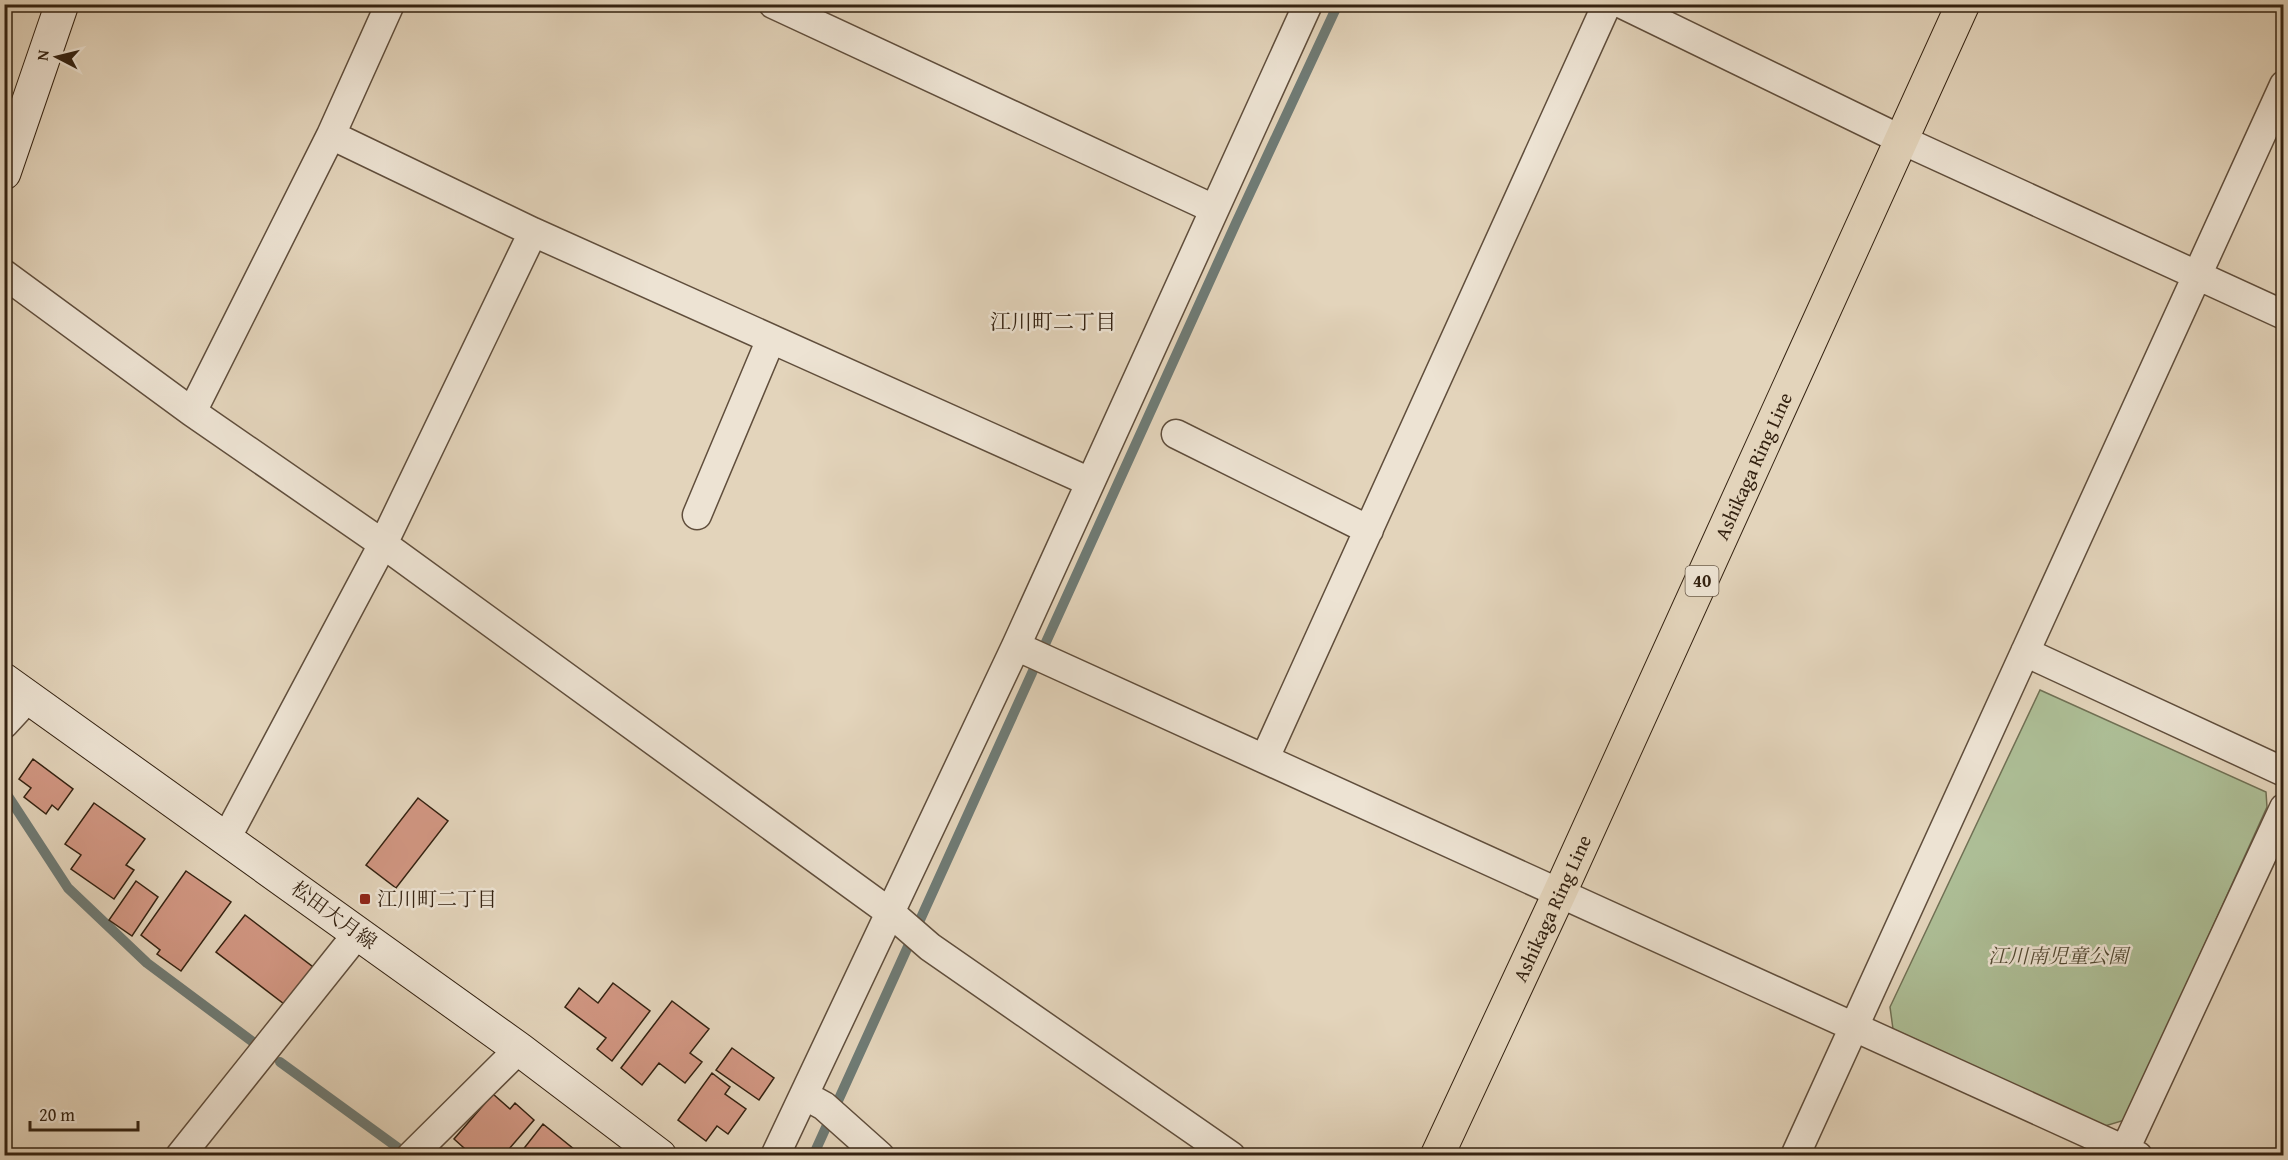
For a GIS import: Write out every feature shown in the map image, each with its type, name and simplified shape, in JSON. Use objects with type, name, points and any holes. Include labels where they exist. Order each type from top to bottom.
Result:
[{"type":"main road","points":[[4,173],[62,4]]},
{"type":"main road","name":"Ashikaga Ring Line","points":[[1437,1155],[1560,892],[1963,4]]},
{"type":"main road","name":"松田大月線","points":[[17,689],[519,1049],[660,1155]]},
{"type":"street","points":[[192,412],[331,135],[390,4]]},
{"type":"street","points":[[773,4],[1214,209]]},
{"type":"street","points":[[775,1155],[814,1100],[1022,649],[1090,482],[1308,4]]},
{"type":"street","points":[[1265,758],[1607,4]]},
{"type":"street","points":[[1622,4],[1902,140],[2283,315]]},
{"type":"street","points":[[1795,1155],[2198,277],[2283,85]]},
{"type":"street","points":[[331,135],[533,232],[1090,482]]},
{"type":"street","points":[[226,837],[383,544],[533,232]]},
{"type":"street","points":[[4,274],[192,412],[383,544],[896,918],[930,947],[1227,1154]]},
{"type":"street","points":[[697,514],[771,339]]},
{"type":"street","points":[[1176,434],[1369,530]]},
{"type":"street","points":[[1022,649],[2129,1153],[2277,841],[2283,808]]},
{"type":"street","points":[[2025,652],[2283,772]]},
{"type":"street","points":[[4,724],[17,689]]},
{"type":"street","points":[[180,1155],[358,933]]},
{"type":"street","points":[[411,1155],[519,1049]]},
{"type":"street","points":[[814,1100],[847,1125],[880,1155]]},
{"type":"green space","name":"江川南児童公園","points":[[2040,690],[2266,792],[2267,807],[2125,1120],[2105,1126],[1893,1029],[1890,1007]]},
{"type":"building","points":[[33,759],[73,789],[58,810],[52,805],[46,814],[24,797],[31,788],[19,779]]},
{"type":"building","points":[[418,798],[448,821],[396,888],[366,865]]},
{"type":"building","points":[[94,803],[145,839],[126,865],[134,870],[114,899],[71,869],[81,855],[65,844]]},
{"type":"building","points":[[186,871],[231,902],[181,971],[157,954],[160,950],[141,935]]},
{"type":"building","points":[[136,881],[158,897],[132,936],[109,920]]},
{"type":"building","points":[[245,915],[317,970],[288,1007],[216,952]]},
{"type":"building","points":[[613,983],[650,1011],[612,1061],[597,1049],[606,1038],[565,1007],[579,988],[598,1003]]},
{"type":"building","points":[[672,1001],[709,1029],[690,1053],[702,1062],[685,1083],[659,1063],[642,1085],[621,1068]]},
{"type":"building","points":[[732,1048],[774,1078],[759,1100],[716,1070]]},
{"type":"building","points":[[712,1073],[730,1087],[725,1094],[746,1109],[728,1134],[717,1126],[706,1141],[678,1120]]},
{"type":"building","points":[[493,1094],[510,1109],[515,1103],[534,1120],[503,1156],[473,1156],[454,1139]]},
{"type":"building","points":[[543,1124],[580,1154],[579,1156],[518,1156]]},
{"type":"waterway","points":[[813,1156],[1236,223],[1338,4]]},
{"type":"waterway","points":[[4,790],[68,888],[147,963],[253,1042]]},
{"type":"waterway","points":[[280,1062],[401,1150]]},
{"type":"place","name":"江川町二丁目","points":[[365,899]]},
{"type":"district","name":"江川町二丁目","points":[[1053,322]]}]
